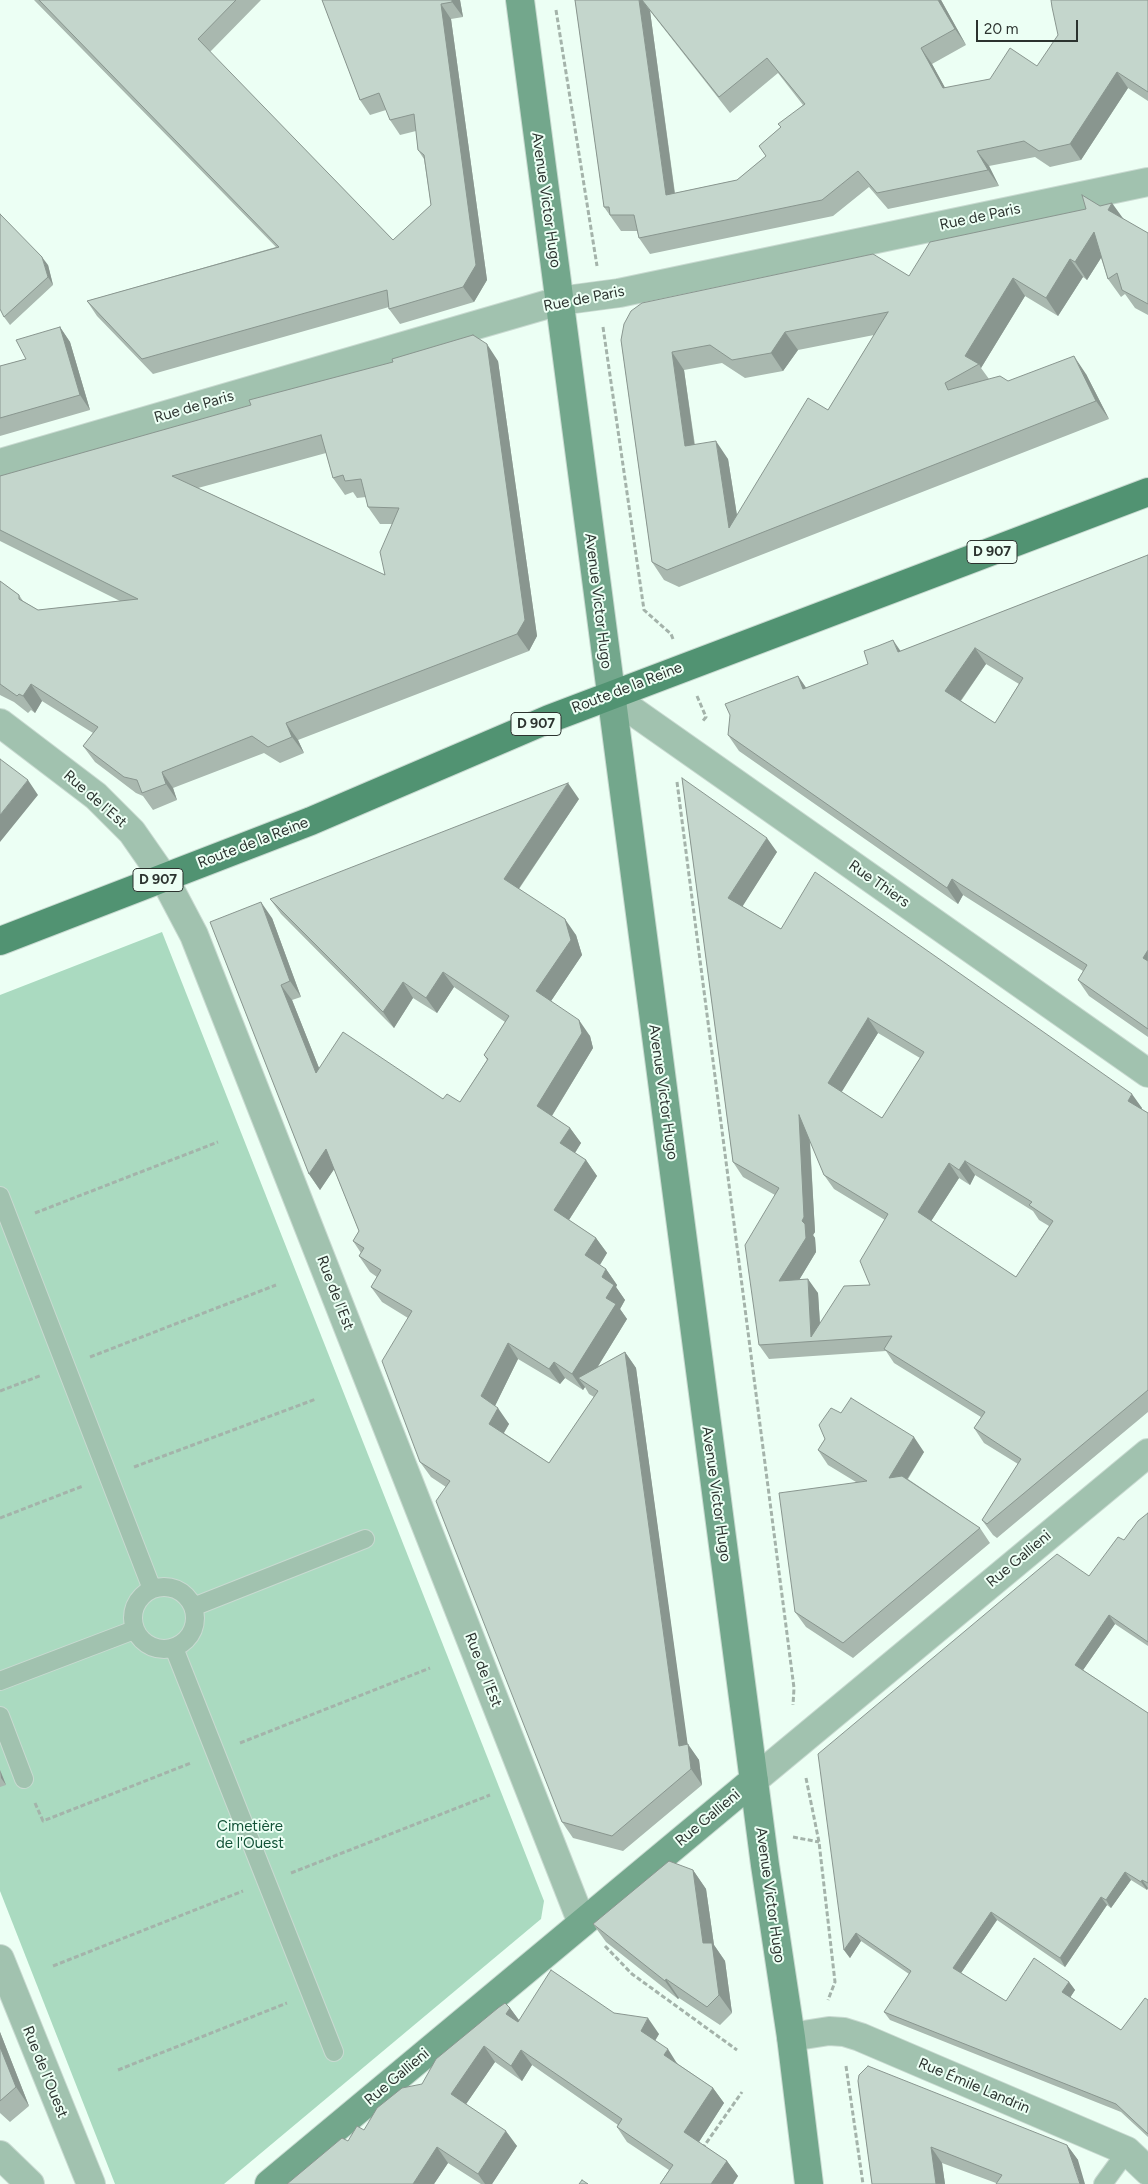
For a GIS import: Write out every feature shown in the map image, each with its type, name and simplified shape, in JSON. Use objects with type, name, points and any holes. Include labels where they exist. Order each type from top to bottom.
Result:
[{"type":"main road","name":"Route de la Reine","points":[[0,941],[311,821],[549,718],[711,656],[836,612],[1148,492]]},
{"type":"street","name":"Avenue Victor Hugo","points":[[520,0],[610,695],[774,1933],[791,2037],[809,2184]]},
{"type":"street","name":"Rue de Paris","points":[[0,462],[559,301],[619,293],[1148,182]]},
{"type":"street","name":"Rue Thiers","points":[[610,695],[1148,1073]]},
{"type":"street","name":"Rue de l'Est","points":[[0,723],[96,796],[132,832],[164,878],[194,935],[582,1923]]},
{"type":"street","name":"Rue Gallieni","points":[[269,2184],[1148,1453]]},
{"type":"street","name":"Rue de l'Ouest","points":[[0,1960],[91,2184]]},
{"type":"street","name":"Rue Émile Landrin","points":[[791,2037],[829,2031],[844,2032],[860,2038],[1127,2150],[1148,2171]]},
{"type":"street","points":[[0,2155],[30,2184]]},
{"type":"lane","points":[[0,1196],[152,1589]]},
{"type":"lane","points":[[193,1607],[365,1539]]},
{"type":"lane","points":[[164,1587],[177,1590],[187,1597],[193,1607],[195,1620],[192,1632],[185,1642],[174,1648],[162,1650],[150,1647],[140,1640],[134,1630],[132,1617],[135,1605],[142,1596],[152,1589],[164,1587]]},
{"type":"lane","points":[[0,1681],[134,1630]]},
{"type":"lane","points":[[174,1648],[334,2052]]},
{"type":"lane","points":[[0,1716],[24,1779]]},
{"type":"lane","points":[[1103,2184],[1127,2150]]},
{"type":"path","points":[[695,691],[706,716],[700,724]]},
{"type":"path","points":[[676,774],[794,1688],[793,1701],[797,1744],[819,1842],[835,1982],[827,2003],[829,2031],[835,2056],[847,2067],[863,2184]]},
{"type":"path","points":[[10,1222],[218,1142]]},
{"type":"path","points":[[0,1392],[276,1285]]},
{"type":"path","points":[[0,1518],[316,1399]]},
{"type":"path","points":[[582,1923],[632,1974],[737,2050]]},
{"type":"path","points":[[118,2070],[311,1994]]},
{"type":"path","points":[[698,2154],[742,2092]]},
{"type":"green space","name":"Cimetière de l'Ouest","points":[[162,932],[544,1901],[541,1919],[224,2184],[115,2184],[0,1891],[0,995]]},
{"type":"building","points":[[39,0],[236,0],[198,39],[393,240],[431,205],[424,155],[418,150],[414,114],[390,120],[379,93],[360,100],[322,0],[452,0],[452,2],[441,4],[476,265],[463,287],[389,309],[387,290],[142,359],[87,301],[279,247]]},
{"type":"building","points":[[575,0],[639,0],[666,195],[737,180],[766,156],[759,146],[781,127],[778,124],[805,104],[767,58],[719,97],[642,0],[938,0],[955,29],[921,48],[943,88],[990,79],[1010,48],[1037,66],[1058,35],[1051,0],[1148,0],[1148,92],[1117,72],[1070,144],[1039,151],[1024,141],[977,151],[988,170],[877,193],[858,171],[822,200],[639,238],[634,215],[610,215],[609,207],[604,207]]},
{"type":"building","points":[[1082,195],[1100,206],[1112,203],[1108,210],[1148,233],[1148,304],[1122,290],[1117,273],[1108,279],[1094,232],[1075,262],[1070,259],[1046,298],[1013,278],[965,356],[979,364],[945,383],[948,390],[1000,376],[1008,381],[1074,356],[1096,401],[667,570],[652,562],[621,340],[624,324],[631,311],[642,303],[873,254],[909,276],[930,242],[1086,209]],"holes":[[[888,312],[828,410],[808,398],[729,528],[716,441],[685,446],[672,352],[710,345],[732,360],[771,353],[785,332]]]},
{"type":"building","points":[[0,214],[42,257],[48,277],[4,317],[0,309]]},
{"type":"building","points":[[60,327],[80,395],[0,418],[0,366],[26,359],[16,340]]},
{"type":"building","points":[[473,335],[487,344],[525,620],[517,634],[286,723],[292,737],[268,747],[252,736],[162,772],[166,784],[142,793],[137,780],[124,777],[83,746],[98,727],[31,684],[23,696],[19,694],[17,696],[0,684],[0,581],[19,595],[19,599],[38,610],[138,599],[0,530],[0,476],[251,405],[249,400],[393,362],[392,359]],"holes":[[[321,435],[333,478],[343,475],[345,481],[361,479],[368,507],[399,508],[380,552],[385,575],[172,476]]]},
{"type":"building","points":[[1148,555],[1148,950],[1143,958],[1148,961],[1148,1029],[1078,980],[1087,965],[952,879],[947,888],[728,735],[730,715],[725,704],[798,676],[803,689],[868,664],[864,651],[893,640],[898,652]],"holes":[[[975,648],[1023,678],[995,723],[945,691]]]},
{"type":"building","points":[[0,759],[28,780],[0,815]]},
{"type":"building","points":[[682,778],[767,838],[728,898],[781,929],[815,872],[1132,1094],[1128,1101],[1148,1113],[1148,1390],[987,1524],[982,1520],[1021,1459],[974,1428],[985,1412],[884,1349],[892,1336],[759,1345],[745,1245],[779,1188],[733,1162]],"holes":[[[868,1018],[924,1052],[882,1118],[828,1083]],[[799,1115],[824,1175],[888,1214],[860,1261],[870,1285],[844,1286],[811,1337],[808,1279],[779,1281],[806,1238],[805,1224],[802,1221],[804,1217]],[[965,1161],[1032,1202],[1029,1205],[1053,1221],[1016,1277],[918,1212],[949,1163],[959,1170]]]},
{"type":"building","points":[[568,783],[504,879],[565,919],[571,940],[536,991],[579,1020],[582,1033],[537,1106],[570,1128],[560,1143],[586,1160],[554,1210],[596,1238],[585,1255],[606,1269],[602,1277],[614,1285],[606,1298],[616,1304],[572,1374],[554,1362],[549,1369],[508,1343],[481,1396],[498,1408],[489,1424],[549,1463],[598,1391],[578,1378],[625,1352],[679,1746],[688,1744],[691,1769],[612,1836],[562,1822],[436,1501],[450,1481],[420,1462],[382,1361],[412,1311],[371,1287],[381,1270],[359,1256],[364,1248],[353,1241],[359,1231],[326,1149],[309,1174],[210,922],[261,902],[290,981],[281,985],[316,1073],[343,1032],[443,1099],[447,1094],[460,1102],[488,1059],[484,1055],[509,1016],[443,972],[426,998],[403,982],[383,1012],[270,899]]},
{"type":"building","points":[[851,1398],[914,1437],[889,1478],[902,1476],[980,1528],[843,1643],[795,1612],[779,1493],[867,1481],[818,1450],[825,1439],[819,1425],[831,1408],[841,1413]]},
{"type":"building","points":[[1148,1513],[1148,1642],[1109,1615],[1075,1665],[1148,1713],[1148,1883],[1142,1880],[1141,1882],[1125,1872],[1106,1900],[1101,1897],[1060,1958],[991,1912],[953,1968],[1006,2001],[1034,1958],[1069,1982],[1062,1992],[1121,2030],[1145,1998],[1148,2000],[1148,2134],[1116,2104],[884,2012],[911,1971],[856,1933],[844,1950],[818,1754],[1057,1554],[1089,1576],[1118,1537],[1124,1540],[1138,1521]]},
{"type":"building","points":[[669,1861],[693,1870],[703,1943],[712,1943],[719,1995],[707,2007],[666,1979],[665,1981],[593,1924]]},
{"type":"building","points":[[551,1970],[614,2013],[648,2018],[641,2031],[668,2049],[664,2055],[713,2088],[684,2132],[727,2161],[711,2184],[660,2184],[673,2165],[617,2127],[622,2119],[521,2050],[511,2066],[484,2046],[451,2094],[506,2131],[478,2174],[437,2147],[413,2184],[287,2184],[342,2138],[348,2141],[357,2126],[364,2130],[377,2108],[402,2088],[422,2084],[436,2059],[505,2003],[510,2008],[506,2014],[518,2022]]},
{"type":"building","points":[[0,2047],[16,2087],[0,2101]]},
{"type":"building","points":[[868,2066],[1067,2145],[1080,2184],[996,2184],[1002,2175],[931,2147],[936,2184],[872,2184],[858,2081],[859,2075]]},
{"type":"building","points":[[582,2180],[588,2184],[579,2184]]}]
